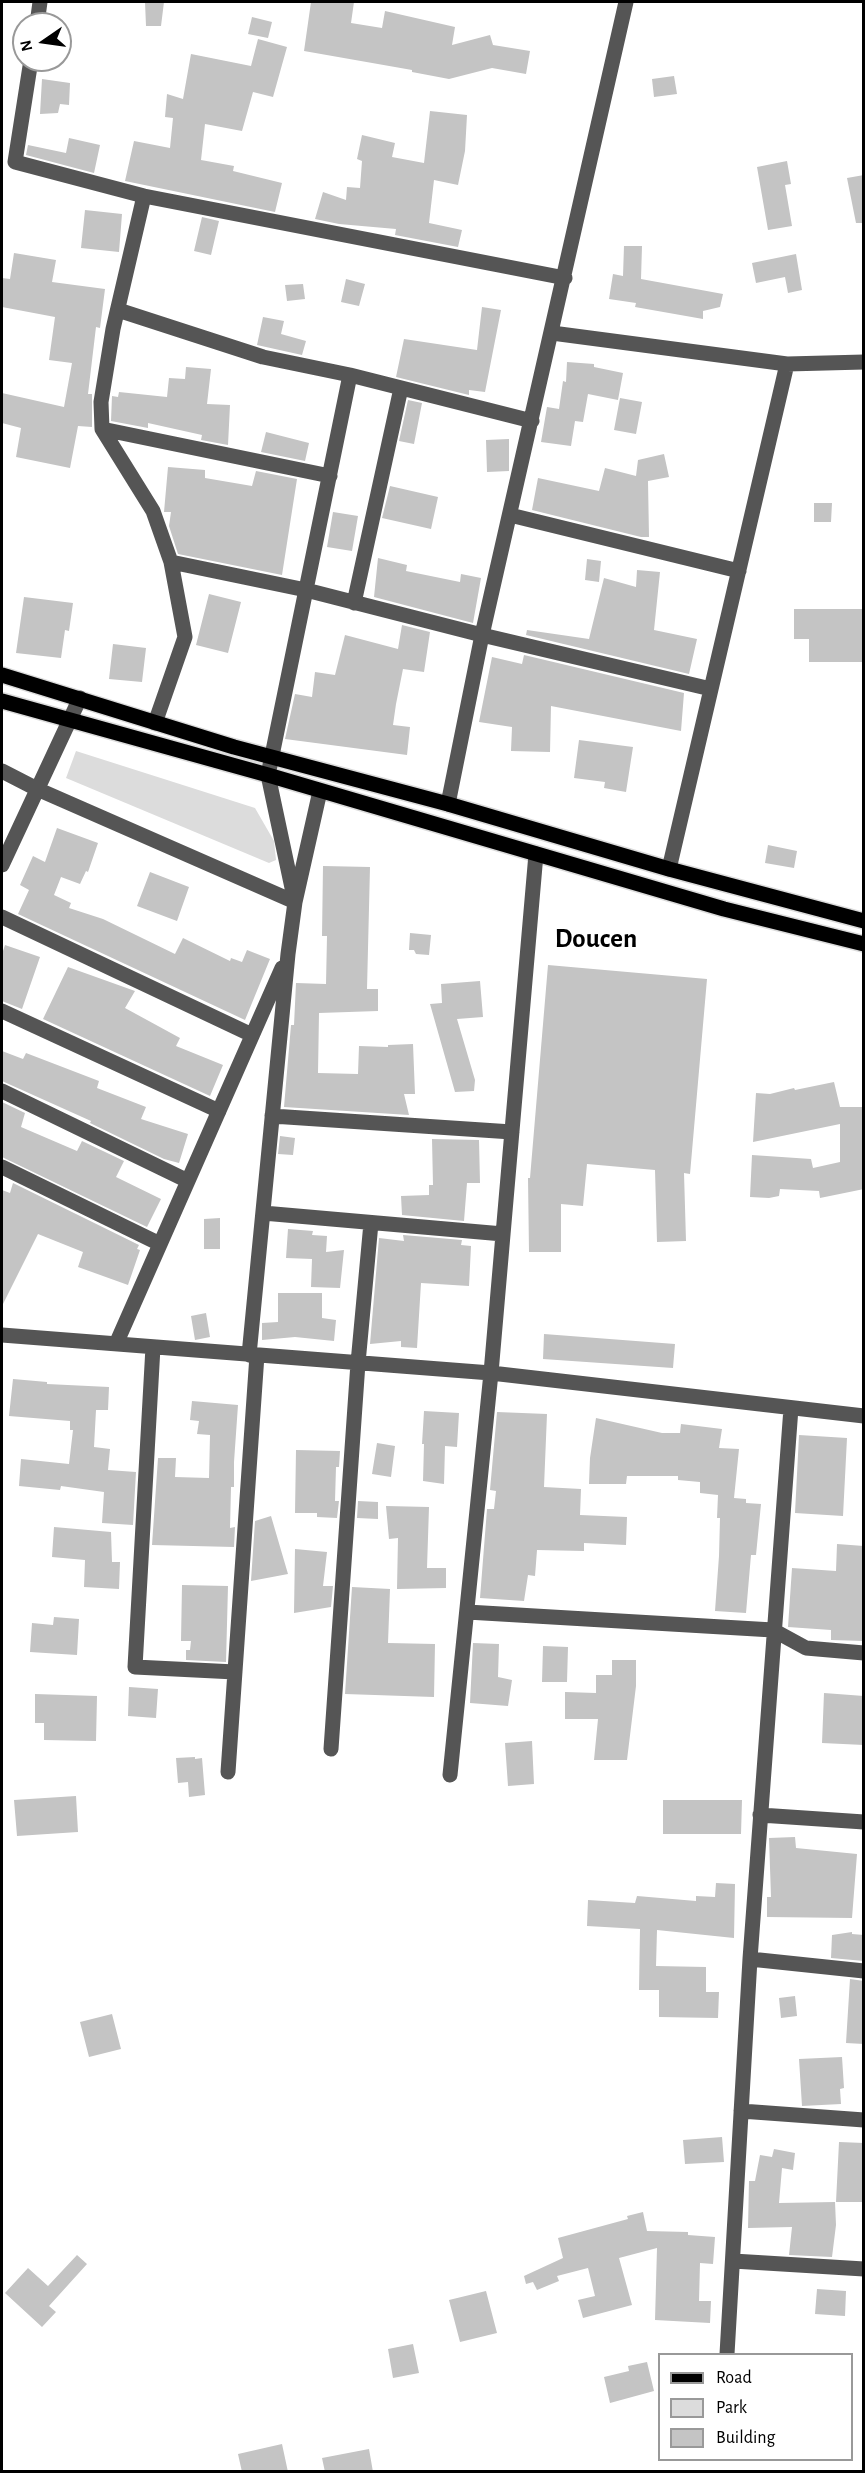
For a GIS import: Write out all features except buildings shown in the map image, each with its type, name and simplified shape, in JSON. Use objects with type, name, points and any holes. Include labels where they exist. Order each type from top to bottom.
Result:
[{"type":"main road","points":[[2,675],[271,757],[448,804],[669,869],[864,921]]},
{"type":"main road","points":[[2,701],[267,775],[724,909],[864,944]]},
{"type":"street","points":[[448,804],[482,635],[626,2]]},
{"type":"street","points":[[29,72],[15,162],[144,196],[565,278]]},
{"type":"street","points":[[144,196],[118,310],[101,402],[102,429],[153,511],[171,562],[185,637],[155,723]]},
{"type":"street","points":[[118,310],[263,357],[350,375],[532,421]]},
{"type":"street","points":[[552,333],[787,364],[864,362]]},
{"type":"street","points":[[669,869],[787,364]]},
{"type":"street","points":[[295,902],[267,775],[350,375]]},
{"type":"street","points":[[354,603],[401,388]]},
{"type":"street","points":[[102,429],[330,476]]},
{"type":"street","points":[[510,515],[739,571]]},
{"type":"street","points":[[171,562],[306,590],[482,635],[711,689]]},
{"type":"street","points":[[2,865],[81,698]]},
{"type":"street","points":[[2,771],[37,789],[295,902]]},
{"type":"street","points":[[228,1772],[253,1355],[272,1116],[295,902],[320,791]]},
{"type":"street","points":[[450,1774],[491,1373],[536,854]]},
{"type":"street","points":[[2,918],[252,1035]]},
{"type":"street","points":[[116,1344],[288,954]]},
{"type":"street","points":[[2,1011],[219,1111]]},
{"type":"street","points":[[2,1091],[188,1181]]},
{"type":"street","points":[[272,1116],[512,1132]]},
{"type":"street","points":[[2,1167],[160,1244]]},
{"type":"street","points":[[263,1213],[503,1234]]},
{"type":"street","points":[[331,1749],[358,1363],[371,1222]]},
{"type":"street","points":[[2,1335],[491,1373],[864,1416]]},
{"type":"street","points":[[153,1347],[135,1667],[235,1672]]},
{"type":"street","points":[[727,2353],[750,1959],[791,1408]]},
{"type":"street","points":[[467,1612],[773,1630],[806,1648],[864,1653]]},
{"type":"street","points":[[760,1815],[864,1822]]},
{"type":"street","points":[[750,1959],[864,1971]]},
{"type":"street","points":[[741,2111],[864,2120]]},
{"type":"street","points":[[733,2261],[864,2270]]},
{"type":"green space","points":[[76,751],[255,808],[274,841],[276,860],[269,863],[66,778]]},
{"type":"district","name":"Doucen","points":[[596,939]]}]
